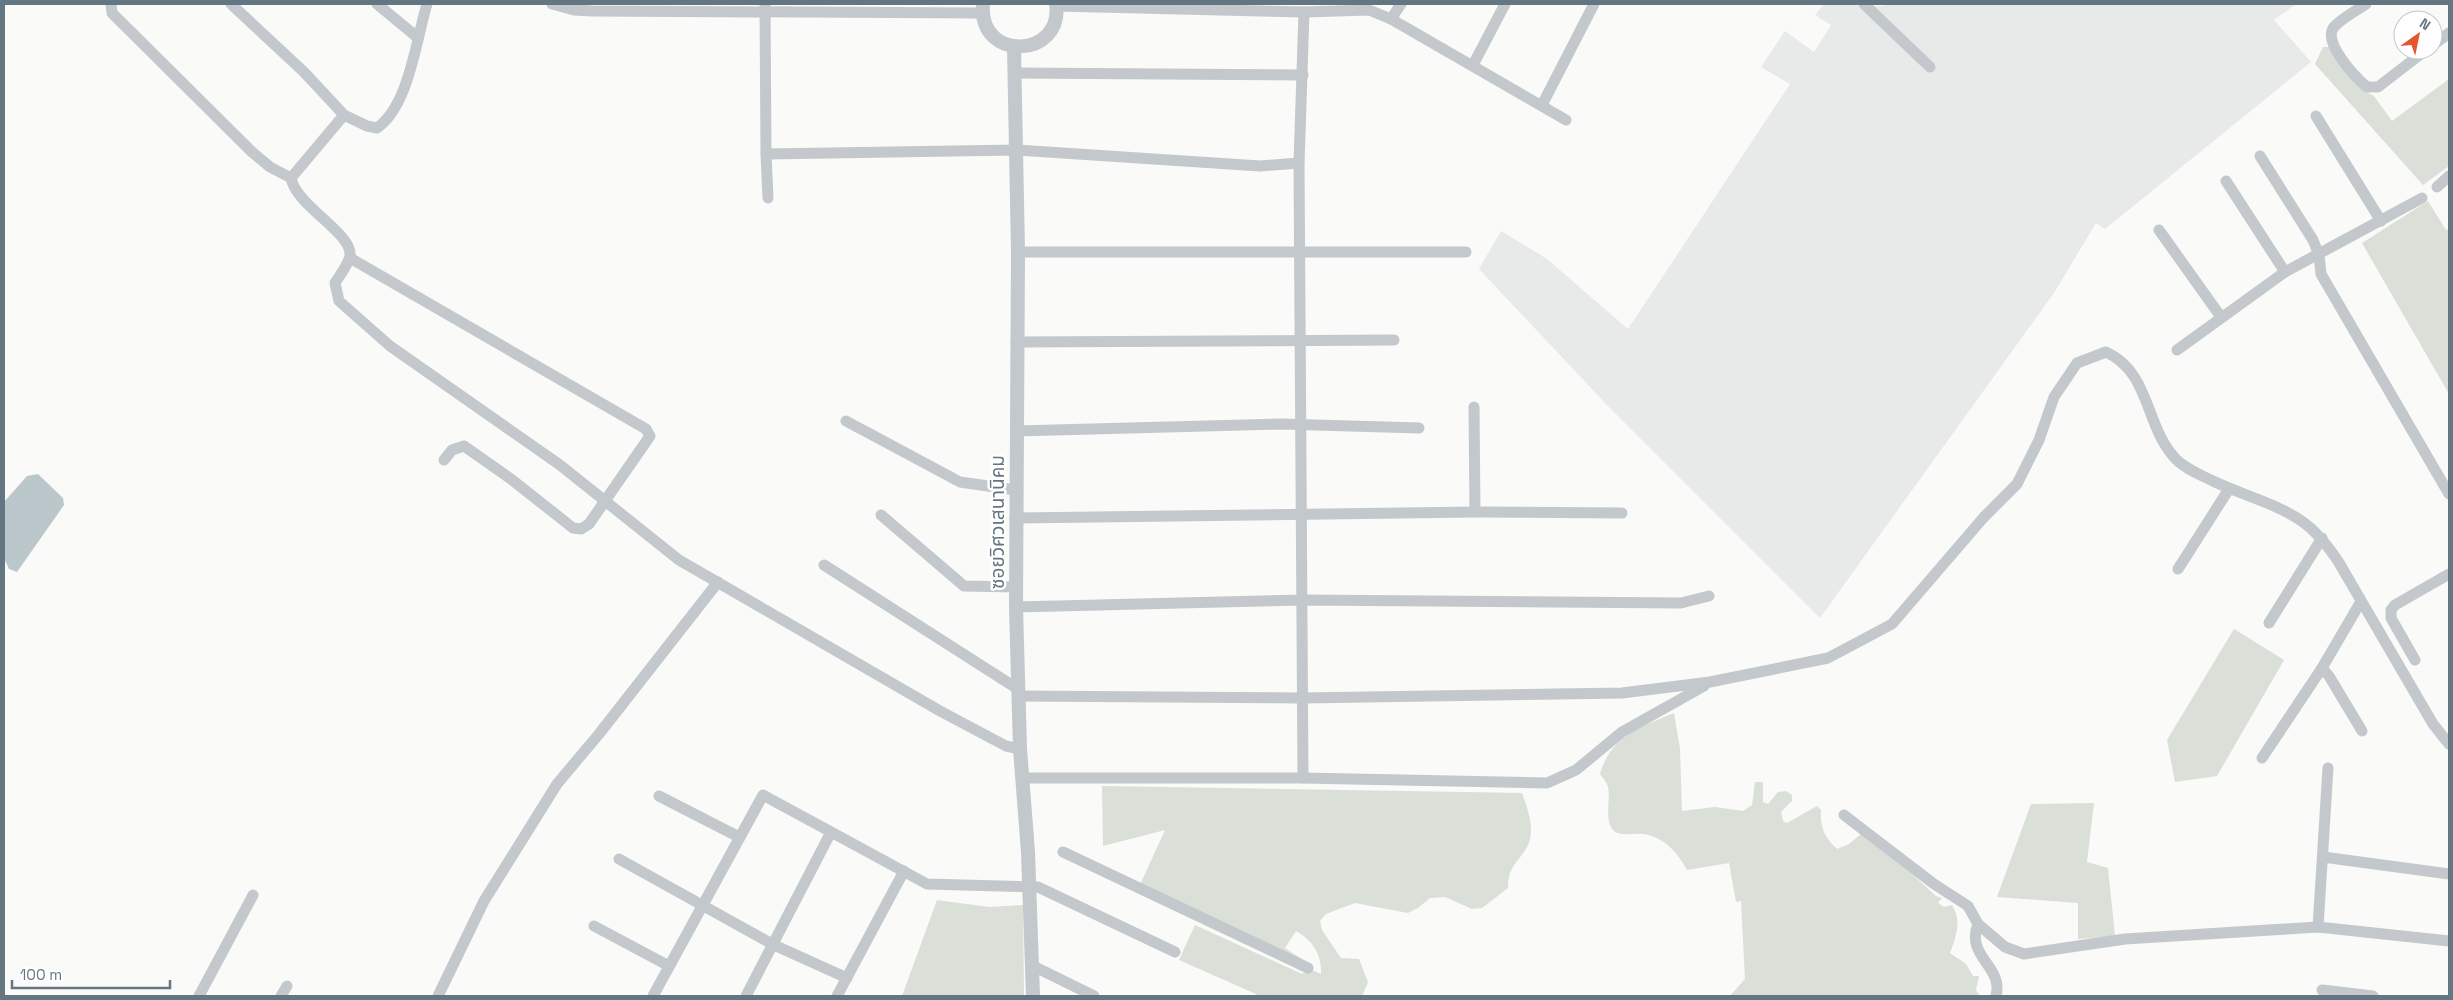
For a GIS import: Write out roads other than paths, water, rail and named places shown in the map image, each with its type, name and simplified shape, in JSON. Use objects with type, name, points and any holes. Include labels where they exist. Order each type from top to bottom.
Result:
[{"type":"street","points":[[111,4],[112,13],[212,114],[270,167],[291,178]]},
{"type":"street","points":[[231,4],[304,72],[344,115],[367,126],[377,128],[384,123],[397,105],[427,4]]},
{"type":"street","points":[[377,4],[417,37]]},
{"type":"street","points":[[552,4],[574,10],[593,11],[765,7],[982,8],[985,25],[992,36],[1002,43],[1014,47],[1026,47],[1045,37],[1052,28],[1056,5],[1290,7],[1304,12],[1369,10],[1391,19],[1566,120]]},
{"type":"street","points":[[1391,19],[1401,4]]},
{"type":"street","points":[[1473,65],[1505,4]]},
{"type":"street","points":[[1542,105],[1594,4]]},
{"type":"street","points":[[1864,4],[1930,67]]},
{"type":"street","points":[[2366,4],[2334,27],[2331,36],[2332,44],[2357,79],[2367,87],[2378,86],[2413,60]]},
{"type":"street","points":[[765,7],[768,198]]},
{"type":"street","points":[[1303,778],[1299,162],[1304,12]]},
{"type":"street","name":"ซอยวิศวเสนานิคม","points":[[1014,47],[1018,252],[1015,518],[1016,607],[1020,748],[1029,888],[1033,996]]},
{"type":"street","points":[[1015,73],[1303,75]]},
{"type":"street","points":[[344,115],[291,178],[292,186],[301,200],[329,223],[350,252],[350,258],[335,283],[339,301],[390,346],[560,465],[679,560],[940,711],[1006,746],[1020,748]]},
{"type":"street","points":[[2316,116],[2381,221]]},
{"type":"street","points":[[766,154],[1017,150],[1260,166],[1299,162]]},
{"type":"street","points":[[2260,156],[2313,240],[2319,255],[2321,274],[2449,494]]},
{"type":"street","points":[[2437,187],[2449,176]]},
{"type":"street","points":[[2226,181],[2285,272]]},
{"type":"street","points":[[2177,350],[2285,272],[2422,198]]},
{"type":"street","points":[[2158,230],[2221,317]]},
{"type":"street","points":[[1018,252],[1466,252]]},
{"type":"street","points":[[350,258],[646,429],[650,436],[589,524],[576,529],[464,446],[452,450],[444,460]]},
{"type":"street","points":[[1016,342],[1394,340]]},
{"type":"street","points":[[824,565],[1018,692],[1303,698],[1622,693],[1710,682],[1828,658],[1892,624],[1984,517],[2017,484],[2039,440],[2054,397],[2077,363],[2106,352],[2120,358],[2140,386],[2155,424],[2174,458],[2199,474],[2229,489],[2302,522],[2322,538],[2338,561],[2360,603],[2433,724],[2449,744]]},
{"type":"street","points":[[1474,407],[1475,512]]},
{"type":"street","points":[[846,421],[960,482],[1016,490]]},
{"type":"street","points":[[1016,431],[1301,424],[1419,428]]},
{"type":"street","points":[[2178,570],[2229,489]]},
{"type":"street","points":[[1015,518],[1475,512],[1622,513]]},
{"type":"street","points":[[881,515],[964,586],[1017,587]]},
{"type":"street","points":[[2269,623],[2322,538]]},
{"type":"street","points":[[2415,660],[2391,618],[2391,610],[2396,605],[2449,574]]},
{"type":"street","points":[[438,996],[484,901],[557,784],[599,734],[718,582]]},
{"type":"street","points":[[1016,607],[1303,600],[1633,603],[1681,602],[1709,596]]},
{"type":"street","points":[[2262,758],[2322,668],[2360,603]]},
{"type":"street","points":[[2322,668],[2329,676],[2362,731]]},
{"type":"street","points":[[1022,778],[1303,778],[1547,783],[1576,770],[1622,732],[1710,682]]},
{"type":"street","points":[[2318,927],[2328,768]]},
{"type":"street","points":[[653,996],[763,795],[927,884],[938,886],[1038,887],[1175,952]]},
{"type":"street","points":[[659,796],[739,837]]},
{"type":"street","points":[[1844,815],[1934,884],[1968,906],[1978,924],[2005,947],[2024,954],[2125,939],[2318,927],[2449,941]]},
{"type":"street","points":[[746,996],[831,832]]},
{"type":"street","points":[[1063,852],[1308,968]]},
{"type":"street","points":[[2323,857],[2449,874]]},
{"type":"street","points":[[619,859],[774,945],[847,978]]},
{"type":"street","points":[[837,996],[904,872]]},
{"type":"street","points":[[199,996],[253,895]]},
{"type":"street","points":[[1978,924],[1974,935],[1976,947],[1988,967],[1997,976],[1998,988],[1996,996]]},
{"type":"street","points":[[594,926],[669,966]]},
{"type":"street","points":[[1033,966],[1094,996]]},
{"type":"street","points":[[2322,990],[2373,996]]}]
